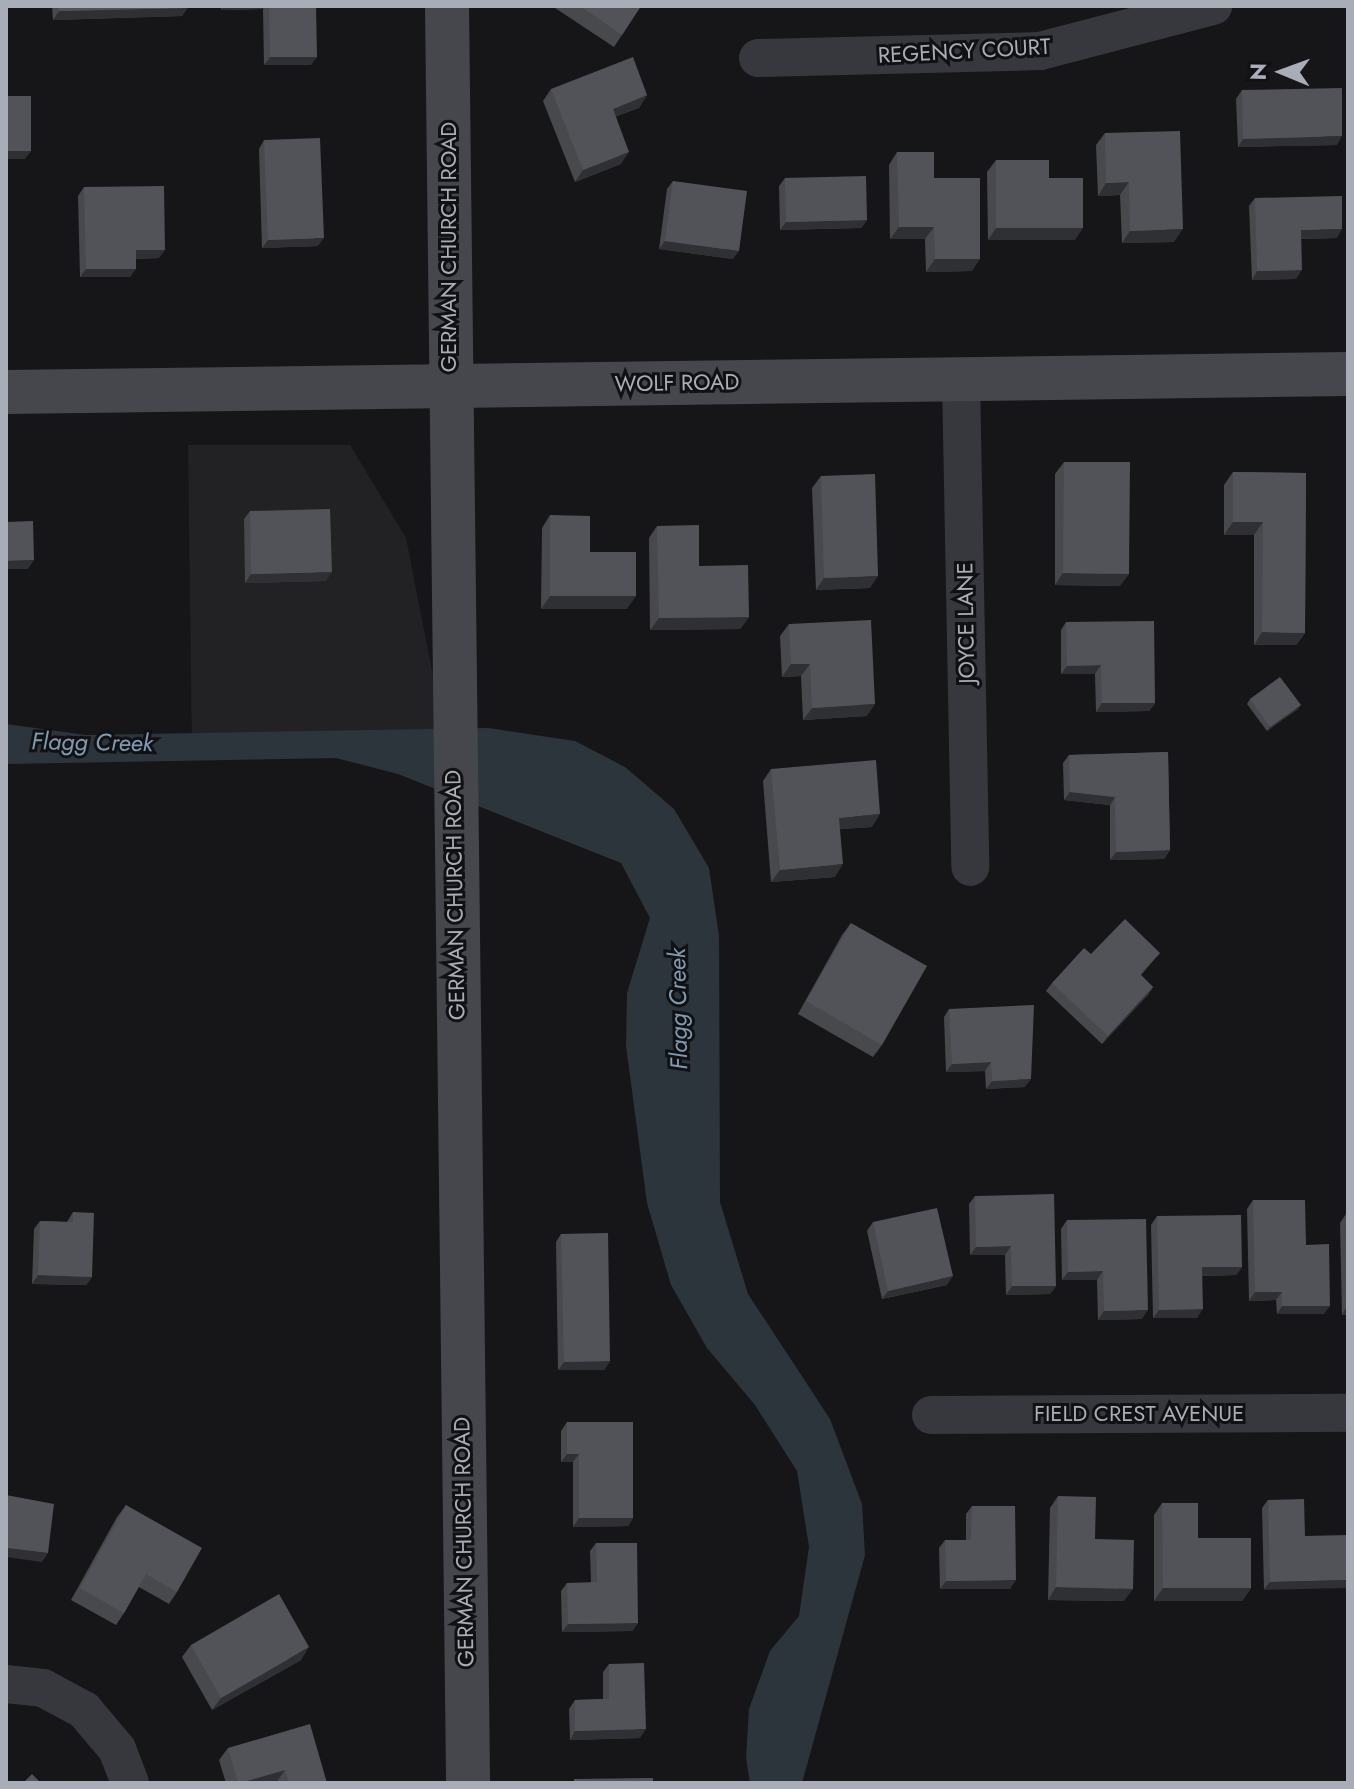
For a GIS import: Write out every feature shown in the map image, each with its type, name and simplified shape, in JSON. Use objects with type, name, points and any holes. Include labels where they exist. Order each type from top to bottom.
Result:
[{"type":"street","name":"GERMAN CHURCH ROAD","points":[[447,6],[453,807],[468,1783]]},
{"type":"street","name":"REGENCY COURT","points":[[758,58],[1040,51],[1213,6]]},
{"type":"street","name":"WOLF ROAD","points":[[6,392],[1348,374]]},
{"type":"street","name":"JOYCE LANE","points":[[961,380],[970,867]]},
{"type":"street","name":"FIELD CREST AVENUE","points":[[931,1415],[1348,1413]]},
{"type":"street","points":[[6,1684],[43,1688],[84,1710],[117,1749],[130,1783]]},
{"type":"shaded area","points":[[188,445],[350,445],[406,538],[446,742],[192,749]]},
{"type":"water","name":"Flagg Creek","points":[[6,724],[86,735],[488,728],[575,741],[625,767],[674,809],[709,868],[719,936],[720,1202],[748,1294],[830,1419],[862,1504],[865,1555],[802,1783],[750,1783],[746,1758],[749,1709],[770,1651],[799,1616],[809,1547],[797,1471],[755,1405],[707,1348],[671,1285],[647,1203],[626,1046],[627,993],[650,918],[621,863],[398,774],[336,758],[6,764]]},
{"type":"building","points":[[58,6],[188,6],[188,8],[59,11]]},
{"type":"building","points":[[269,6],[316,6],[317,57],[270,57]]},
{"type":"building","points":[[580,6],[641,6],[622,35]]},
{"type":"building","points":[[633,57],[647,95],[613,109],[629,152],[583,170],[551,89]]},
{"type":"building","points":[[1342,88],[1342,136],[1243,139],[1242,90]]},
{"type":"building","points":[[6,96],[31,96],[31,151],[6,151]]},
{"type":"building","points":[[1180,131],[1183,229],[1130,231],[1129,182],[1106,183],[1105,133]]},
{"type":"building","points":[[320,138],[324,238],[268,240],[264,140]]},
{"type":"building","points":[[897,152],[934,152],[934,178],[980,178],[980,259],[935,259],[934,227],[899,227]]},
{"type":"building","points":[[996,160],[1049,160],[1049,178],[1083,178],[1083,228],[996,228]]},
{"type":"building","points":[[866,176],[867,220],[786,222],[785,178]]},
{"type":"building","points":[[673,181],[747,191],[739,251],[665,241]]},
{"type":"building","points":[[164,186],[165,250],[136,250],[136,269],[86,269],[84,187]]},
{"type":"building","points":[[1342,196],[1342,229],[1301,230],[1302,270],[1257,271],[1255,198]]},
{"type":"building","points":[[1064,462],[1130,462],[1129,574],[1063,573]]},
{"type":"building","points":[[1233,472],[1306,473],[1305,633],[1262,632],[1263,522],[1233,522]]},
{"type":"building","points":[[875,474],[878,576],[824,578],[821,476]]},
{"type":"building","points":[[330,509],[332,572],[251,574],[250,511]]},
{"type":"building","points":[[550,515],[590,516],[590,552],[636,552],[636,596],[550,596]]},
{"type":"building","points":[[33,521],[34,560],[6,561],[6,522]]},
{"type":"building","points":[[699,525],[699,566],[748,565],[749,617],[659,618],[657,526]]},
{"type":"building","points":[[871,620],[875,704],[812,708],[810,664],[791,664],[789,624]]},
{"type":"building","points":[[1154,621],[1155,703],[1102,703],[1101,665],[1067,666],[1066,622]]},
{"type":"building","points":[[1280,677],[1301,705],[1270,727],[1250,699]]},
{"type":"building","points":[[1168,752],[1170,850],[1116,852],[1115,797],[1070,792],[1069,755]]},
{"type":"building","points":[[876,760],[880,814],[839,818],[843,864],[780,870],[771,769]]},
{"type":"building","points":[[1125,919],[1160,953],[1140,974],[1153,987],[1108,1036],[1052,983],[1084,948],[1091,954]]},
{"type":"building","points":[[851,923],[927,966],[882,1045],[806,1001]]},
{"type":"building","points":[[1034,1005],[1031,1079],[992,1081],[991,1062],[952,1064],[949,1009]]},
{"type":"building","points":[[1054,1194],[1056,1286],[1012,1286],[1011,1246],[976,1247],[975,1196]]},
{"type":"building","points":[[1253,1200],[1305,1200],[1306,1245],[1329,1244],[1330,1306],[1282,1306],[1282,1292],[1255,1292]]},
{"type":"building","points":[[937,1208],[953,1276],[888,1291],[873,1222]]},
{"type":"building","points":[[73,1212],[94,1213],[92,1277],[38,1275],[40,1221],[73,1222]]},
{"type":"building","points":[[1346,1214],[1348,1214],[1347,1306]]},
{"type":"building","points":[[1241,1215],[1242,1267],[1202,1267],[1203,1309],[1159,1310],[1157,1216]]},
{"type":"building","points":[[1146,1219],[1148,1310],[1104,1311],[1103,1271],[1068,1272],[1067,1220]]},
{"type":"building","points":[[608,1233],[610,1361],[564,1362],[561,1234]]},
{"type":"building","points":[[567,1422],[633,1422],[633,1518],[579,1518],[579,1454],[567,1454]]},
{"type":"building","points":[[6,1495],[54,1504],[48,1553],[6,1548]]},
{"type":"building","points":[[1058,1496],[1096,1497],[1095,1539],[1134,1540],[1133,1589],[1056,1587]]},
{"type":"building","points":[[1304,1499],[1305,1536],[1348,1535],[1348,1580],[1270,1582],[1268,1500]]},
{"type":"building","points":[[1162,1503],[1198,1503],[1198,1538],[1251,1538],[1251,1588],[1163,1588]]},
{"type":"building","points":[[126,1505],[202,1548],[177,1592],[146,1574],[124,1613],[80,1588]]},
{"type":"building","points":[[972,1506],[1015,1506],[1016,1580],[946,1581],[945,1540],[971,1540]]},
{"type":"building","points":[[596,1543],[637,1543],[638,1623],[568,1624],[567,1583],[597,1582]]},
{"type":"building","points":[[279,1594],[309,1647],[221,1698],[191,1645]]},
{"type":"building","points":[[644,1663],[646,1729],[575,1731],[575,1700],[609,1699],[609,1664]]},
{"type":"building","points":[[310,1724],[327,1783],[289,1783],[285,1770],[238,1783],[228,1748]]},
{"type":"building","points":[[32,1774],[41,1783],[23,1783]]},
{"type":"building","points":[[653,1778],[653,1783],[574,1783],[574,1779]]}]
